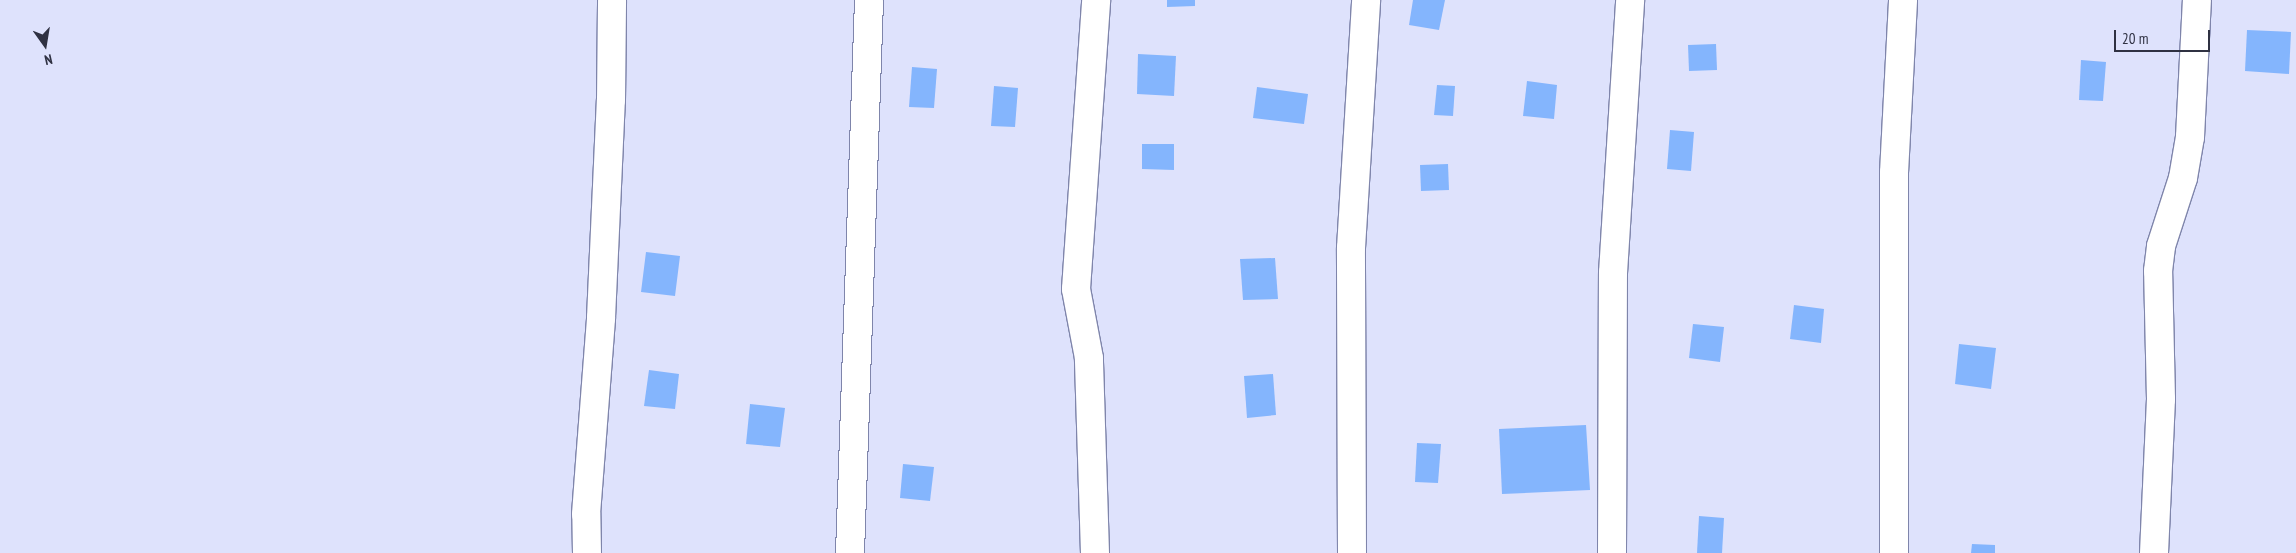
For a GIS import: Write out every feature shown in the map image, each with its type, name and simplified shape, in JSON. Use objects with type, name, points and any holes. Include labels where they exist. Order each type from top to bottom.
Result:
[{"type":"street","points":[[587,553],[586,514],[601,318],[611,100],[612,0]]},
{"type":"street","points":[[850,553],[869,0]]},
{"type":"street","points":[[1095,553],[1089,358],[1076,289],[1096,0]]},
{"type":"street","points":[[1352,553],[1351,248],[1366,0]]},
{"type":"street","points":[[1612,553],[1613,273],[1630,0]]},
{"type":"street","points":[[1894,553],[1894,173],[1903,0]]},
{"type":"street","points":[[2154,553],[2161,399],[2158,271],[2161,246],[2184,178],[2190,136],[2197,0]]},
{"type":"building","points":[[1167,0],[1195,0],[1195,6],[1167,7]]},
{"type":"building","points":[[1413,0],[1445,0],[1439,30],[1409,25]]},
{"type":"building","points":[[2247,30],[2291,32],[2289,74],[2245,71]]},
{"type":"building","points":[[1716,44],[1717,70],[1689,71],[1688,45]]},
{"type":"building","points":[[1138,54],[1176,56],[1174,96],[1137,94]]},
{"type":"building","points":[[2081,60],[2106,62],[2103,101],[2079,100]]},
{"type":"building","points":[[912,67],[937,69],[934,108],[909,107]]},
{"type":"building","points":[[1527,81],[1557,85],[1554,119],[1523,116]]},
{"type":"building","points":[[1437,85],[1455,86],[1453,116],[1434,115]]},
{"type":"building","points":[[994,86],[1018,88],[1015,127],[991,126]]},
{"type":"building","points":[[1257,87],[1308,94],[1304,124],[1253,118]]},
{"type":"building","points":[[1670,130],[1694,132],[1691,171],[1667,169]]},
{"type":"building","points":[[1142,144],[1174,144],[1174,170],[1142,169]]},
{"type":"building","points":[[1448,164],[1449,190],[1421,191],[1420,165]]},
{"type":"building","points":[[646,252],[680,256],[675,296],[641,292]]},
{"type":"building","points":[[1275,258],[1278,299],[1243,300],[1240,259]]},
{"type":"building","points":[[1794,305],[1824,309],[1821,343],[1790,339]]},
{"type":"building","points":[[1693,324],[1724,327],[1720,362],[1689,358]]},
{"type":"building","points":[[1959,344],[1996,348],[1991,389],[1955,384]]},
{"type":"building","points":[[649,370],[679,374],[675,409],[644,406]]},
{"type":"building","points":[[1273,374],[1276,415],[1247,418],[1244,376]]},
{"type":"building","points":[[750,404],[785,408],[780,447],[746,444]]},
{"type":"building","points":[[1586,425],[1590,490],[1502,494],[1499,429]]},
{"type":"building","points":[[1417,443],[1441,444],[1438,483],[1415,482]]},
{"type":"building","points":[[903,464],[934,467],[930,501],[900,498]]},
{"type":"building","points":[[1699,516],[1724,518],[1722,553],[1697,553]]},
{"type":"building","points":[[1972,544],[1995,545],[1995,553],[1971,553]]}]
